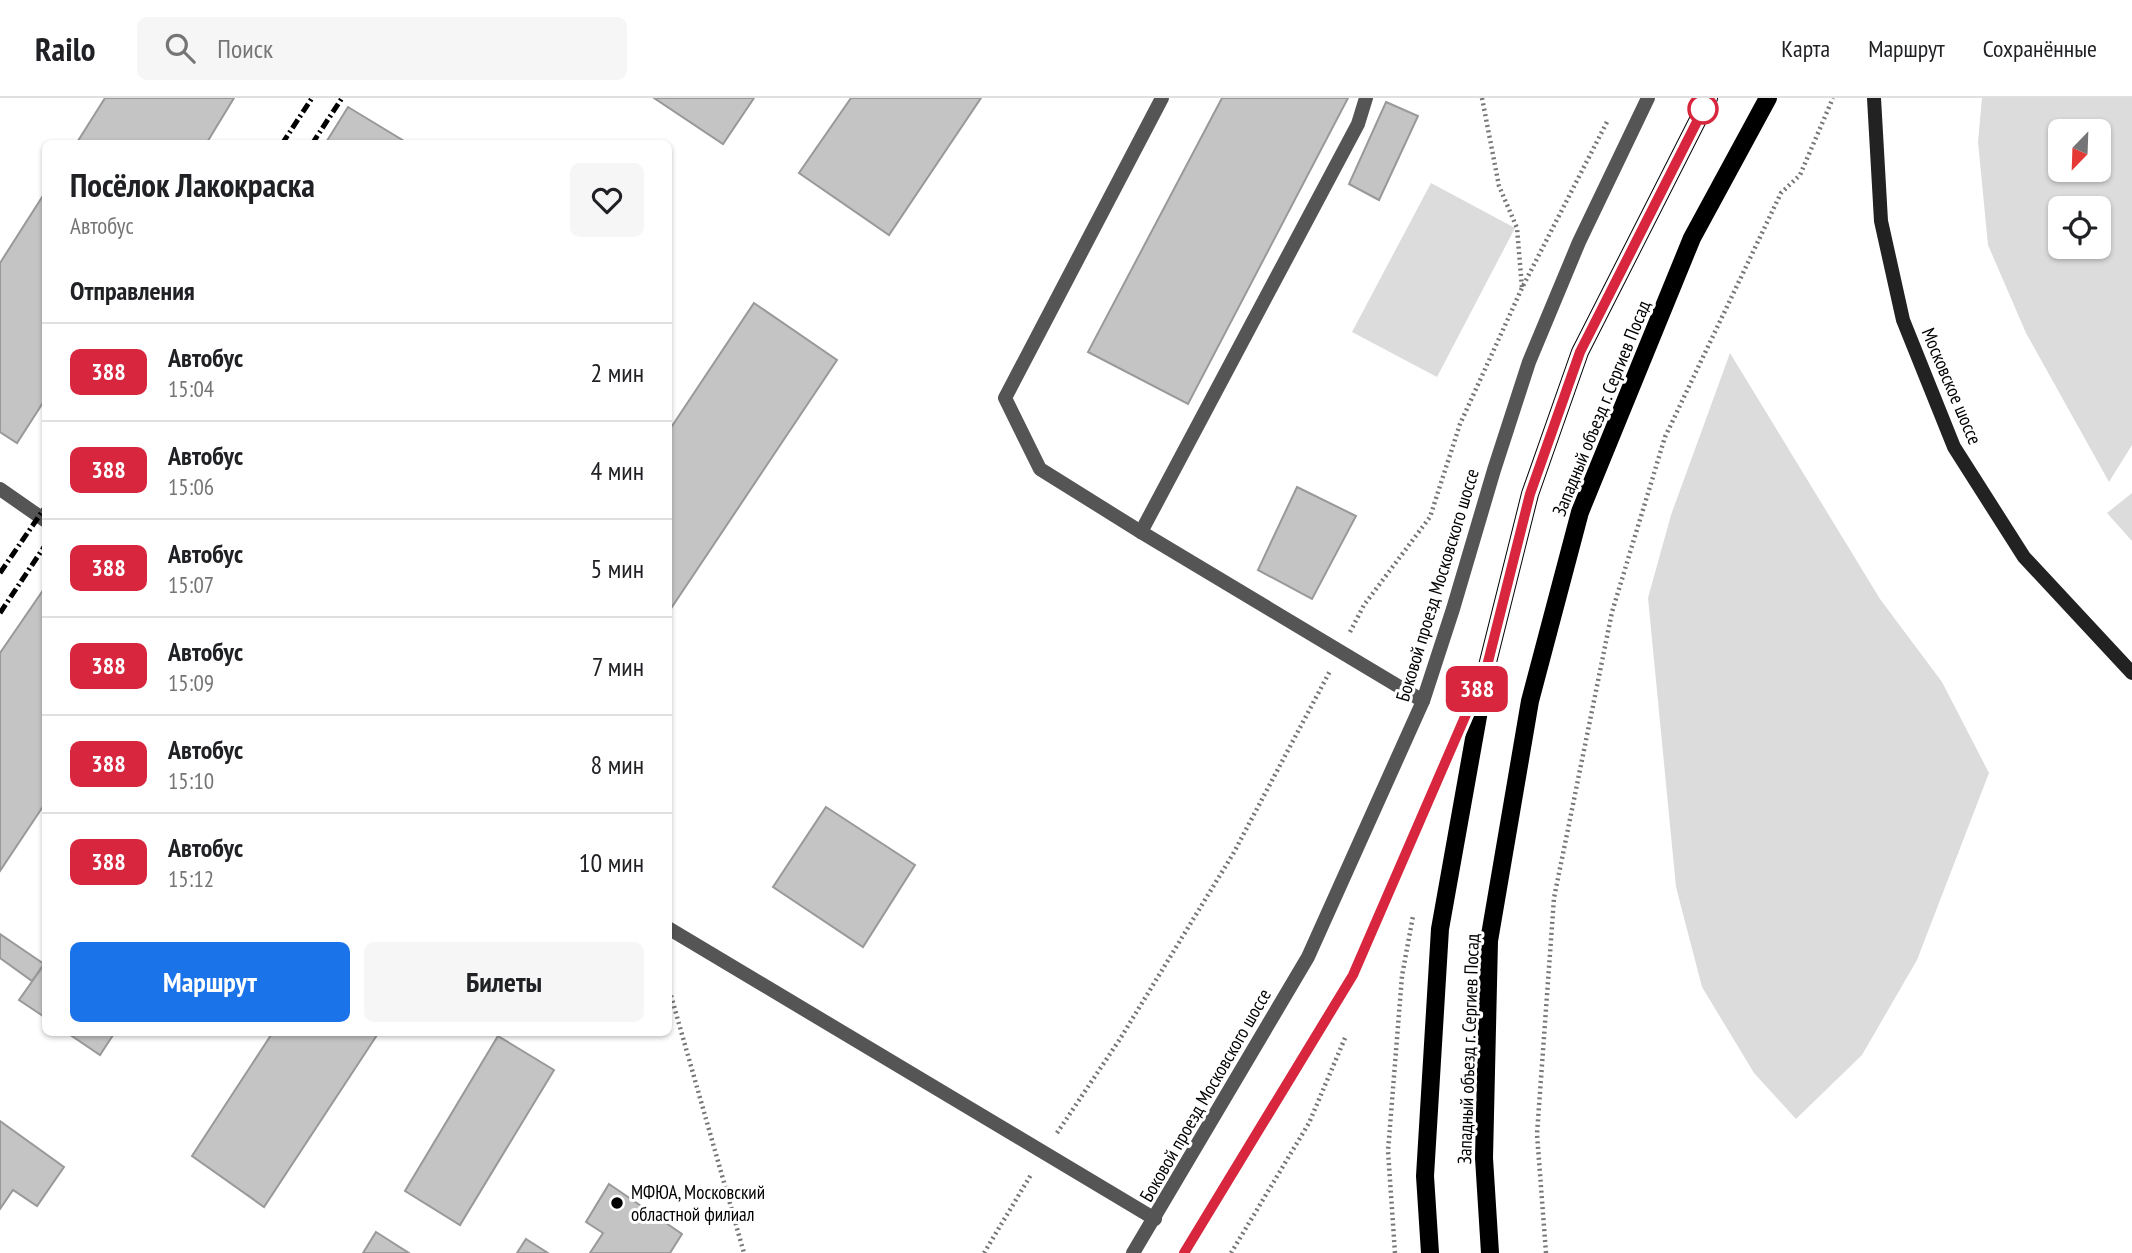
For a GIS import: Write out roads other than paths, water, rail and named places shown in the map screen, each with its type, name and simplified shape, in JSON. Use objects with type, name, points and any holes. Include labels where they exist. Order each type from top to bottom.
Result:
[{"type":"main road","name":"Западный объезд г. Сергиев Посад","points":[[1430,1253],[1425,1176],[1440,929],[1487,666],[1530,494],[1580,352],[1709,98]]},
{"type":"main road","name":"Западный объезд г. Сергиев Посад","points":[[1490,1253],[1484,1158],[1489,942],[1530,701],[1580,512],[1692,239],[1768,98]]},
{"type":"main road","name":"Московское шоссе","points":[[1874,98],[1881,221],[1903,320],[1954,447],[2024,557],[2132,674]]},
{"type":"main road","points":[[1184,1253],[1353,975],[1487,666]]},
{"type":"street","points":[[1162,98],[1006,398],[1040,469],[1423,701]]},
{"type":"street","points":[[1141,532],[1358,124],[1366,98]]},
{"type":"street","name":"Боковой проезд Московского шоссе","points":[[1133,1253],[1308,957],[1423,701],[1493,470],[1530,362],[1579,242],[1648,98]]},
{"type":"street","points":[[0,489],[42,518]]},
{"type":"street","points":[[672,930],[1154,1219]]},
{"type":"railway","points":[[285,140],[312,98]]},
{"type":"railway","points":[[315,140],[342,98]]},
{"type":"railway","points":[[0,573],[42,512]]},
{"type":"railway","points":[[0,613],[42,550]]},
{"type":"place","name":"МФЮА, Московский областной филиал","points":[[617,1203]]}]
